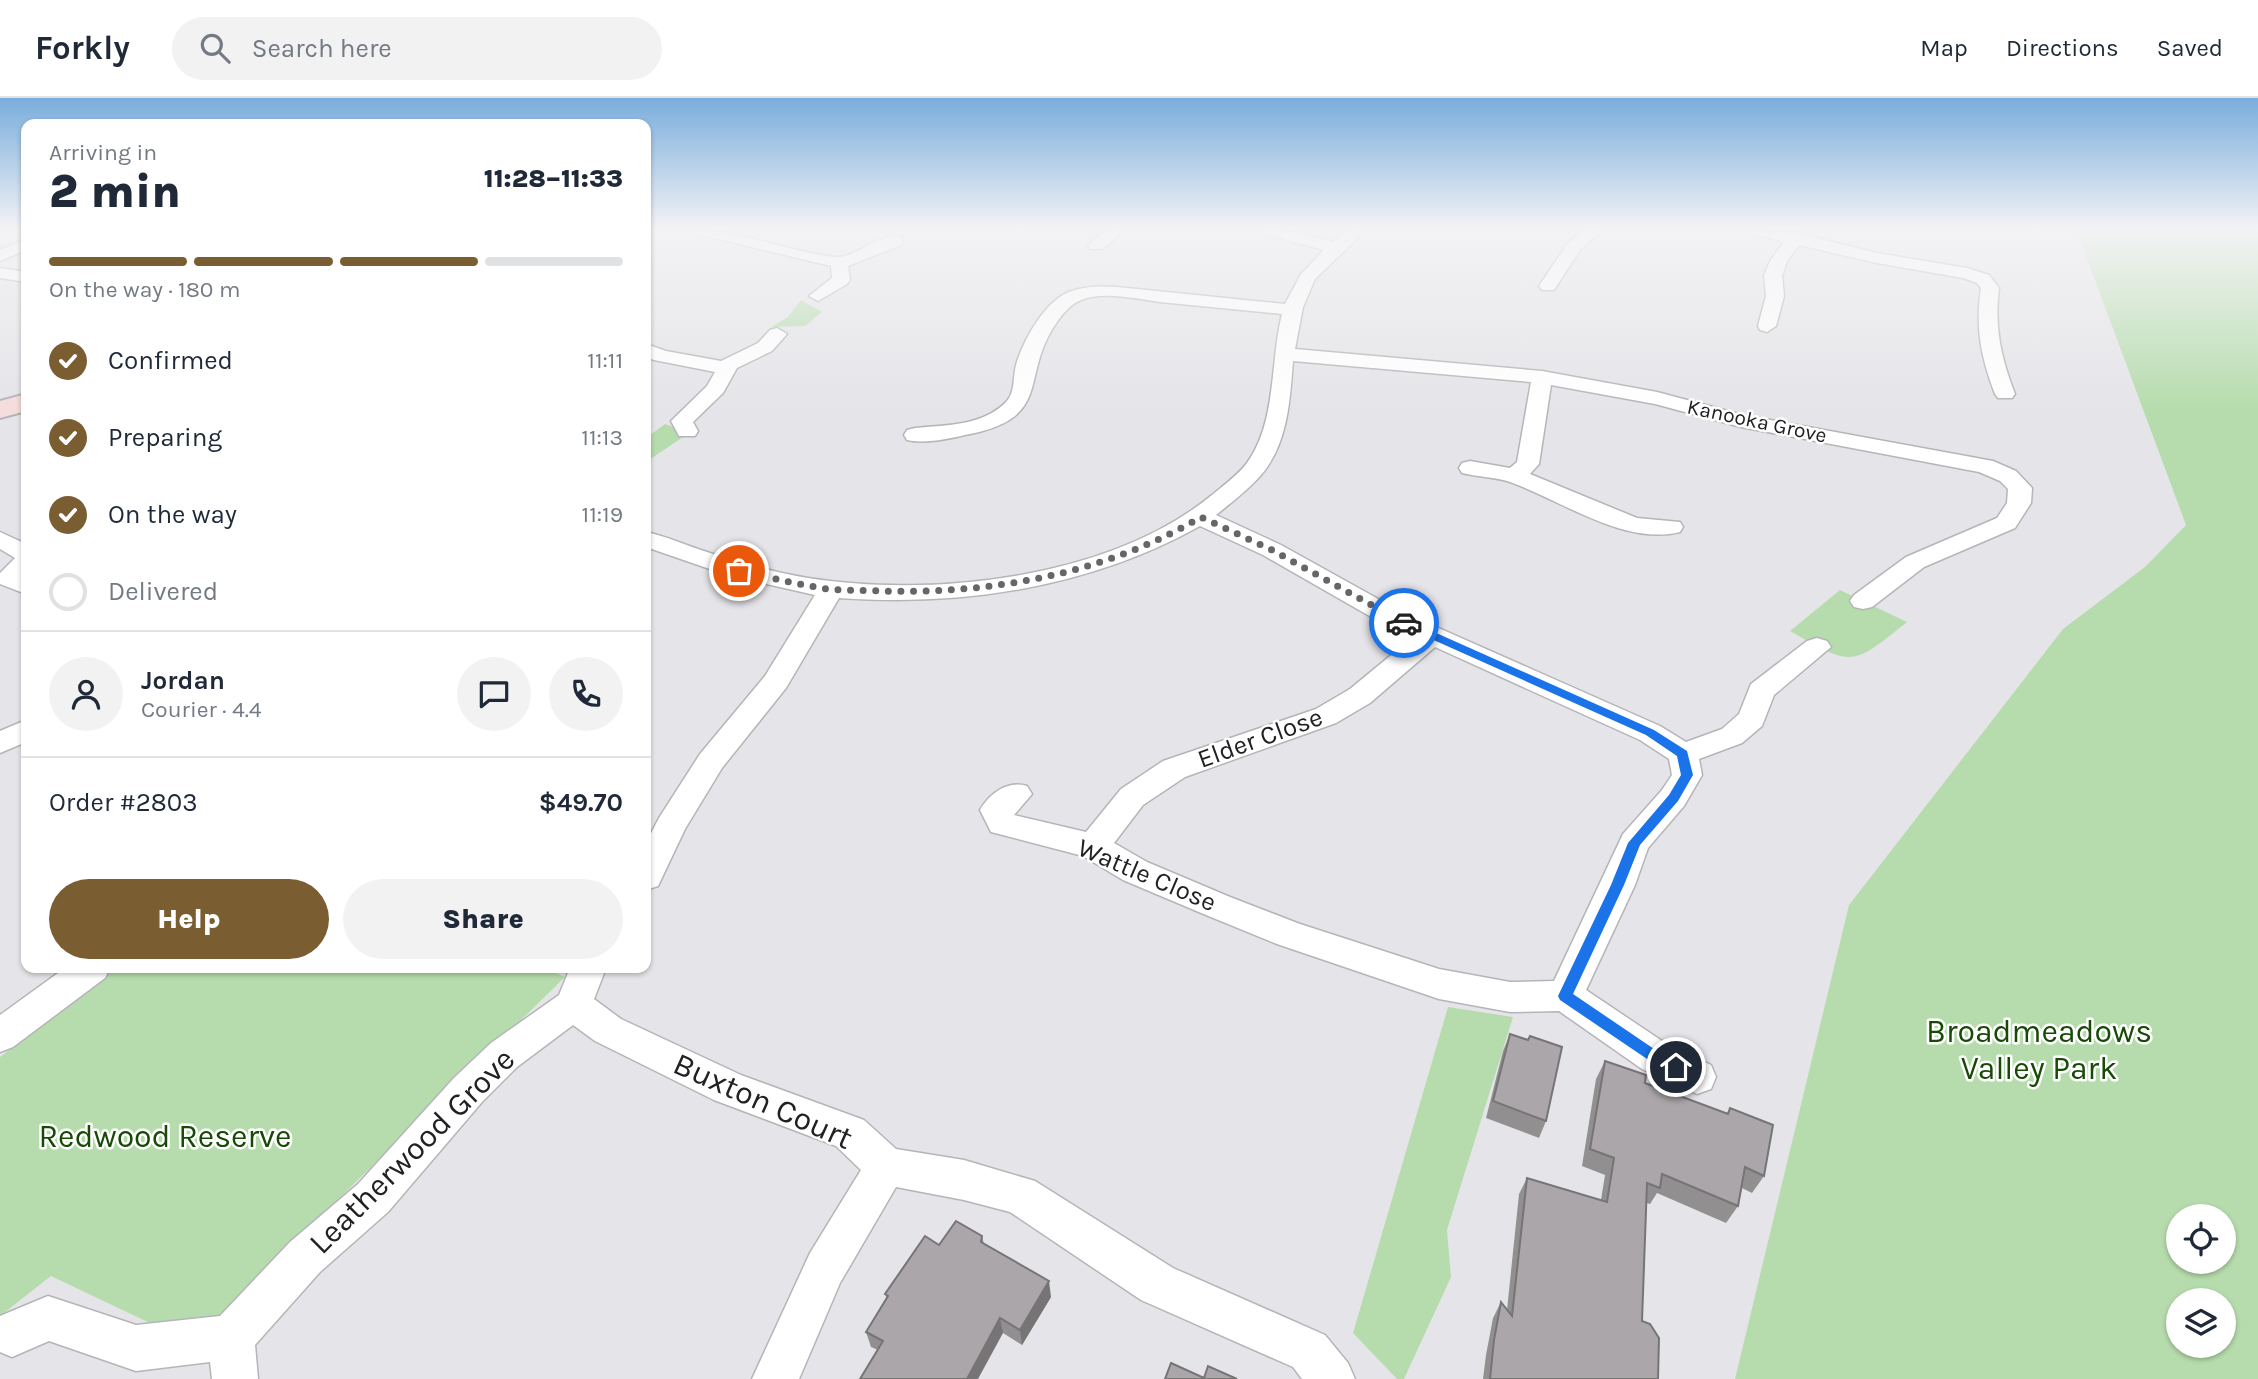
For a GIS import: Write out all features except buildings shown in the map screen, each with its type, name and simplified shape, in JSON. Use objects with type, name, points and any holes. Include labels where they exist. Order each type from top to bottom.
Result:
[{"type":"street","points":[[818,296],[827,290]]},
{"type":"street","points":[[651,541],[739,571],[831,589],[922,592],[985,587],[1044,578],[1105,561],[1175,532],[1201,517],[1227,497],[1261,460],[1275,420],[1293,310],[1301,290]]},
{"type":"street","points":[[1767,326],[1774,290]]},
{"type":"street","points":[[1990,290],[1985,317],[1989,353],[2005,394]]},
{"type":"street","points":[[915,435],[968,429],[999,417],[1019,401],[1031,349],[1060,306],[1072,297],[1095,292],[1117,292],[1293,310]]},
{"type":"street","points":[[687,431],[682,421],[716,388],[729,364],[765,347],[777,334]]},
{"type":"street","points":[[651,352],[726,368]]},
{"type":"street","name":"Kanooka Grove","points":[[1285,354],[1542,377],[1657,398],[1741,421],[1985,466],[2008,475],[2016,482],[2020,488],[2020,503],[2006,523],[1915,562],[1863,601]]},
{"type":"street","points":[[1515,476],[1528,464],[1542,377]]},
{"type":"street","points":[[0,412],[21,406]]},
{"type":"street","points":[[1470,468],[1515,476],[1565,499],[1634,525],[1671,527]]},
{"type":"street","points":[[1201,517],[1272,550],[1389,616],[1650,733],[1683,754],[1687,775],[1673,798],[1634,843],[1618,885],[1565,996],[1655,1057],[1697,1077]]},
{"type":"street","points":[[0,540],[21,551]]},
{"type":"street","points":[[651,866],[670,826],[711,761],[776,682],[831,589]]},
{"type":"street","name":"Elder Close","points":[[1093,846],[1132,797],[1174,769],[1326,716],[1360,696],[1433,634]]},
{"type":"street","points":[[1683,754],[1732,736],[1752,719],[1761,691],[1817,647]]},
{"type":"street","points":[[0,743],[21,732]]},
{"type":"street","name":"Wattle Close","points":[[1016,794],[996,810],[1002,824],[1093,846],[1135,871],[1289,934],[1439,984],[1510,997],[1565,996]]},
{"type":"street","points":[[0,1036],[85,973]]},
{"type":"street","points":[[573,1005],[585,973]]},
{"type":"street","name":"Buxton Court","points":[[573,1005],[608,1030],[728,1088],[850,1133],[886,1166]]},
{"type":"street","name":"Leatherwood Grove","points":[[12,1334],[48,1318],[136,1348],[233,1358],[305,1257],[373,1198],[468,1090],[504,1055],[573,1005]]},
{"type":"street","points":[[775,1379],[825,1269],[886,1166],[964,1180],[1020,1195],[1157,1284],[1309,1350],[1332,1379]]},
{"type":"green space","name":"Broadmeadows Valley Park","points":[[2099,290],[2258,290],[2258,1379],[1735,1379],[1849,905],[2063,629],[2145,567],[2186,525]]},
{"type":"green space","points":[[801,300],[822,312],[805,326],[771,327],[788,317]]},
{"type":"green space","points":[[665,424],[689,433],[651,459],[651,434]]},
{"type":"green space","points":[[1840,590],[1907,622],[1874,647],[1851,657],[1827,651],[1790,631]]},
{"type":"green space","name":"Redwood Reserve","points":[[108,973],[556,973],[565,977],[217,1318],[156,1326],[51,1276],[0,1316],[0,1057]]},
{"type":"green space","points":[[1448,1007],[1513,1017],[1447,1230],[1451,1277],[1404,1379],[1397,1379],[1353,1333]]},
{"type":"way so far","points":[[739,571],[831,589],[922,592],[985,587],[1044,578],[1105,561],[1175,532],[1201,517],[1272,550],[1404,623]]},
{"type":"route","points":[[1404,623],[1650,733],[1683,754],[1687,775],[1673,798],[1634,843],[1618,885],[1565,996],[1655,1057],[1676,1067]]}]
